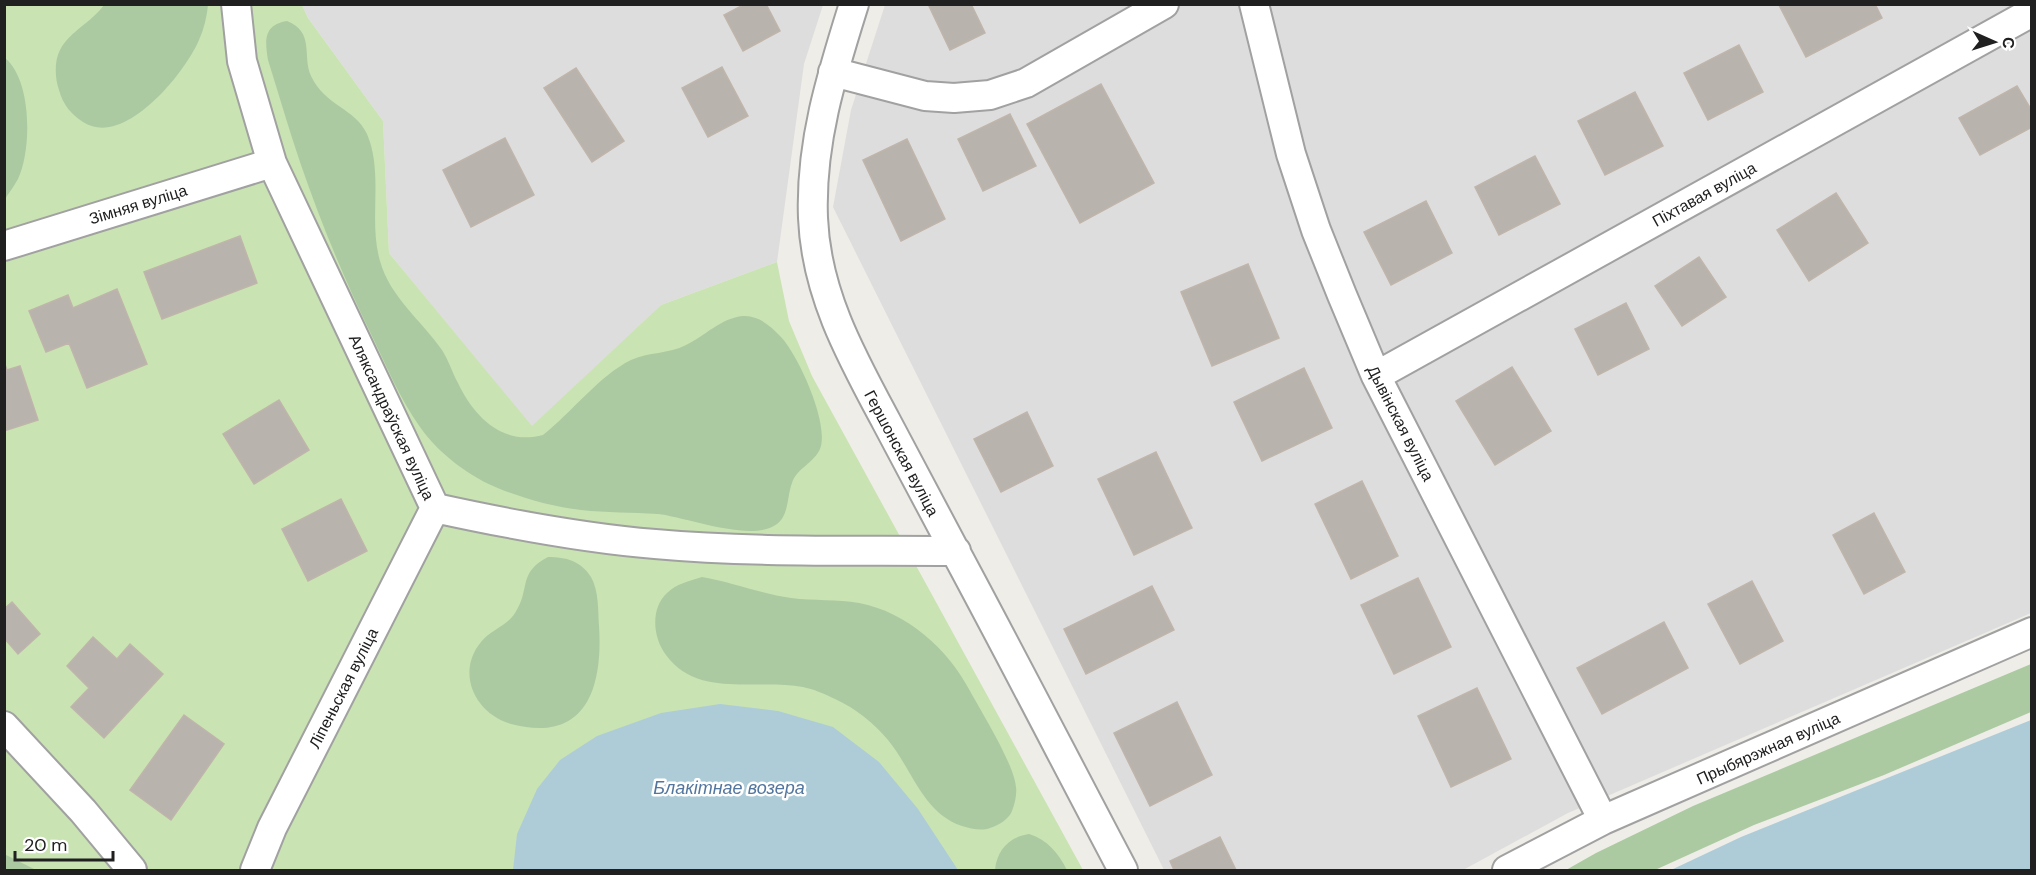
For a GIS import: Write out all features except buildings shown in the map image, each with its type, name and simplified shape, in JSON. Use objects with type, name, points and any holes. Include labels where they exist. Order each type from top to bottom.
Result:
[{"type":"street","name":"Аляксандраўская вуліца","points":[[236,4],[242,61],[272,163],[435,508],[525,527],[657,545],[779,550],[956,551]]},
{"type":"street","name":"Гершонская вуліца","points":[[855,4],[821,118],[814,170],[813,218],[818,263],[827,297],[849,354],[956,551],[1123,870]]},
{"type":"street","points":[[833,72],[925,96],[954,98],[990,95],[1026,83],[1164,4]]},
{"type":"street","name":"Дывінская вуліца","points":[[1254,4],[1291,154],[1316,230],[1376,376],[1603,820]]},
{"type":"street","name":"Піхтавая вуліца","points":[[1376,376],[2031,12]]},
{"type":"street","name":"Зімняя вуліца","points":[[4,246],[272,163]]},
{"type":"street","name":"Ліпеньская вуліца","points":[[255,870],[272,828],[435,508]]},
{"type":"street","name":"Прыбярэжная вуліца","points":[[1507,870],[1603,820],[2031,632]]},
{"type":"street","points":[[4,726],[83,811],[132,870]]},
{"type":"shaded area","points":[[302,5],[823,5],[804,64],[777,262],[661,305],[532,427],[389,253],[383,121],[308,18]]},
{"type":"shaded area","points":[[885,5],[2031,5],[2031,613],[1568,813],[1463,870],[1164,870],[833,207],[851,110]]},
{"type":"green space","points":[[5,4],[302,5],[308,18],[383,121],[389,253],[532,426],[661,305],[777,262],[789,321],[812,376],[1083,870],[5,870]]},
{"type":"green space","points":[[104,5],[208,5],[199,40],[181,71],[167,88],[134,117],[116,125],[99,128],[83,122],[68,109],[61,95],[56,70],[58,54],[64,43]]},
{"type":"green space","points":[[287,21],[296,26],[305,38],[311,76],[317,86],[332,101],[355,118],[367,134],[375,165],[377,245],[385,274],[398,297],[442,350],[465,395],[481,417],[491,426],[515,436],[543,435],[608,375],[631,360],[679,348],[735,317],[754,317],[773,329],[788,346],[811,390],[821,423],[820,449],[794,478],[784,516],[777,524],[766,529],[736,530],[658,514],[591,511],[550,505],[489,484],[456,464],[436,446],[413,416],[400,394],[362,315],[325,230],[301,165],[268,60],[266,46],[267,35],[273,26]]},
{"type":"green space","points":[[5,58],[14,68],[25,98],[27,133],[23,166],[18,179],[5,199]]},
{"type":"green space","points":[[548,557],[572,561],[583,567],[591,577],[598,601],[599,649],[593,690],[585,706],[573,718],[557,726],[536,728],[511,724],[487,711],[473,690],[470,666],[481,642],[515,613],[532,569]]},
{"type":"green space","points":[[702,577],[780,596],[859,603],[894,615],[924,635],[938,647],[961,676],[1004,752],[1014,777],[1016,790],[1014,805],[1009,817],[997,825],[984,829],[965,827],[949,820],[928,801],[883,734],[857,711],[827,695],[807,688],[785,685],[711,682],[679,669],[666,655],[658,640],[655,624],[658,607],[674,587]]},
{"type":"green space","points":[[2031,664],[2031,712],[1884,775],[1754,825],[1655,870],[1566,870],[1693,806]]},
{"type":"green space","points":[[1029,834],[1052,848],[1067,870],[995,870],[998,856],[1005,846],[1016,838]]},
{"type":"green space","points":[[4,854],[36,870],[5,870]]},
{"type":"water","name":"Блакітнае возера","points":[[720,704],[778,711],[833,727],[879,762],[918,809],[958,870],[513,870],[517,834],[537,789],[560,760],[597,736],[661,713]]},
{"type":"water","points":[[2031,720],[2031,870],[1671,870],[1741,837]]}]
